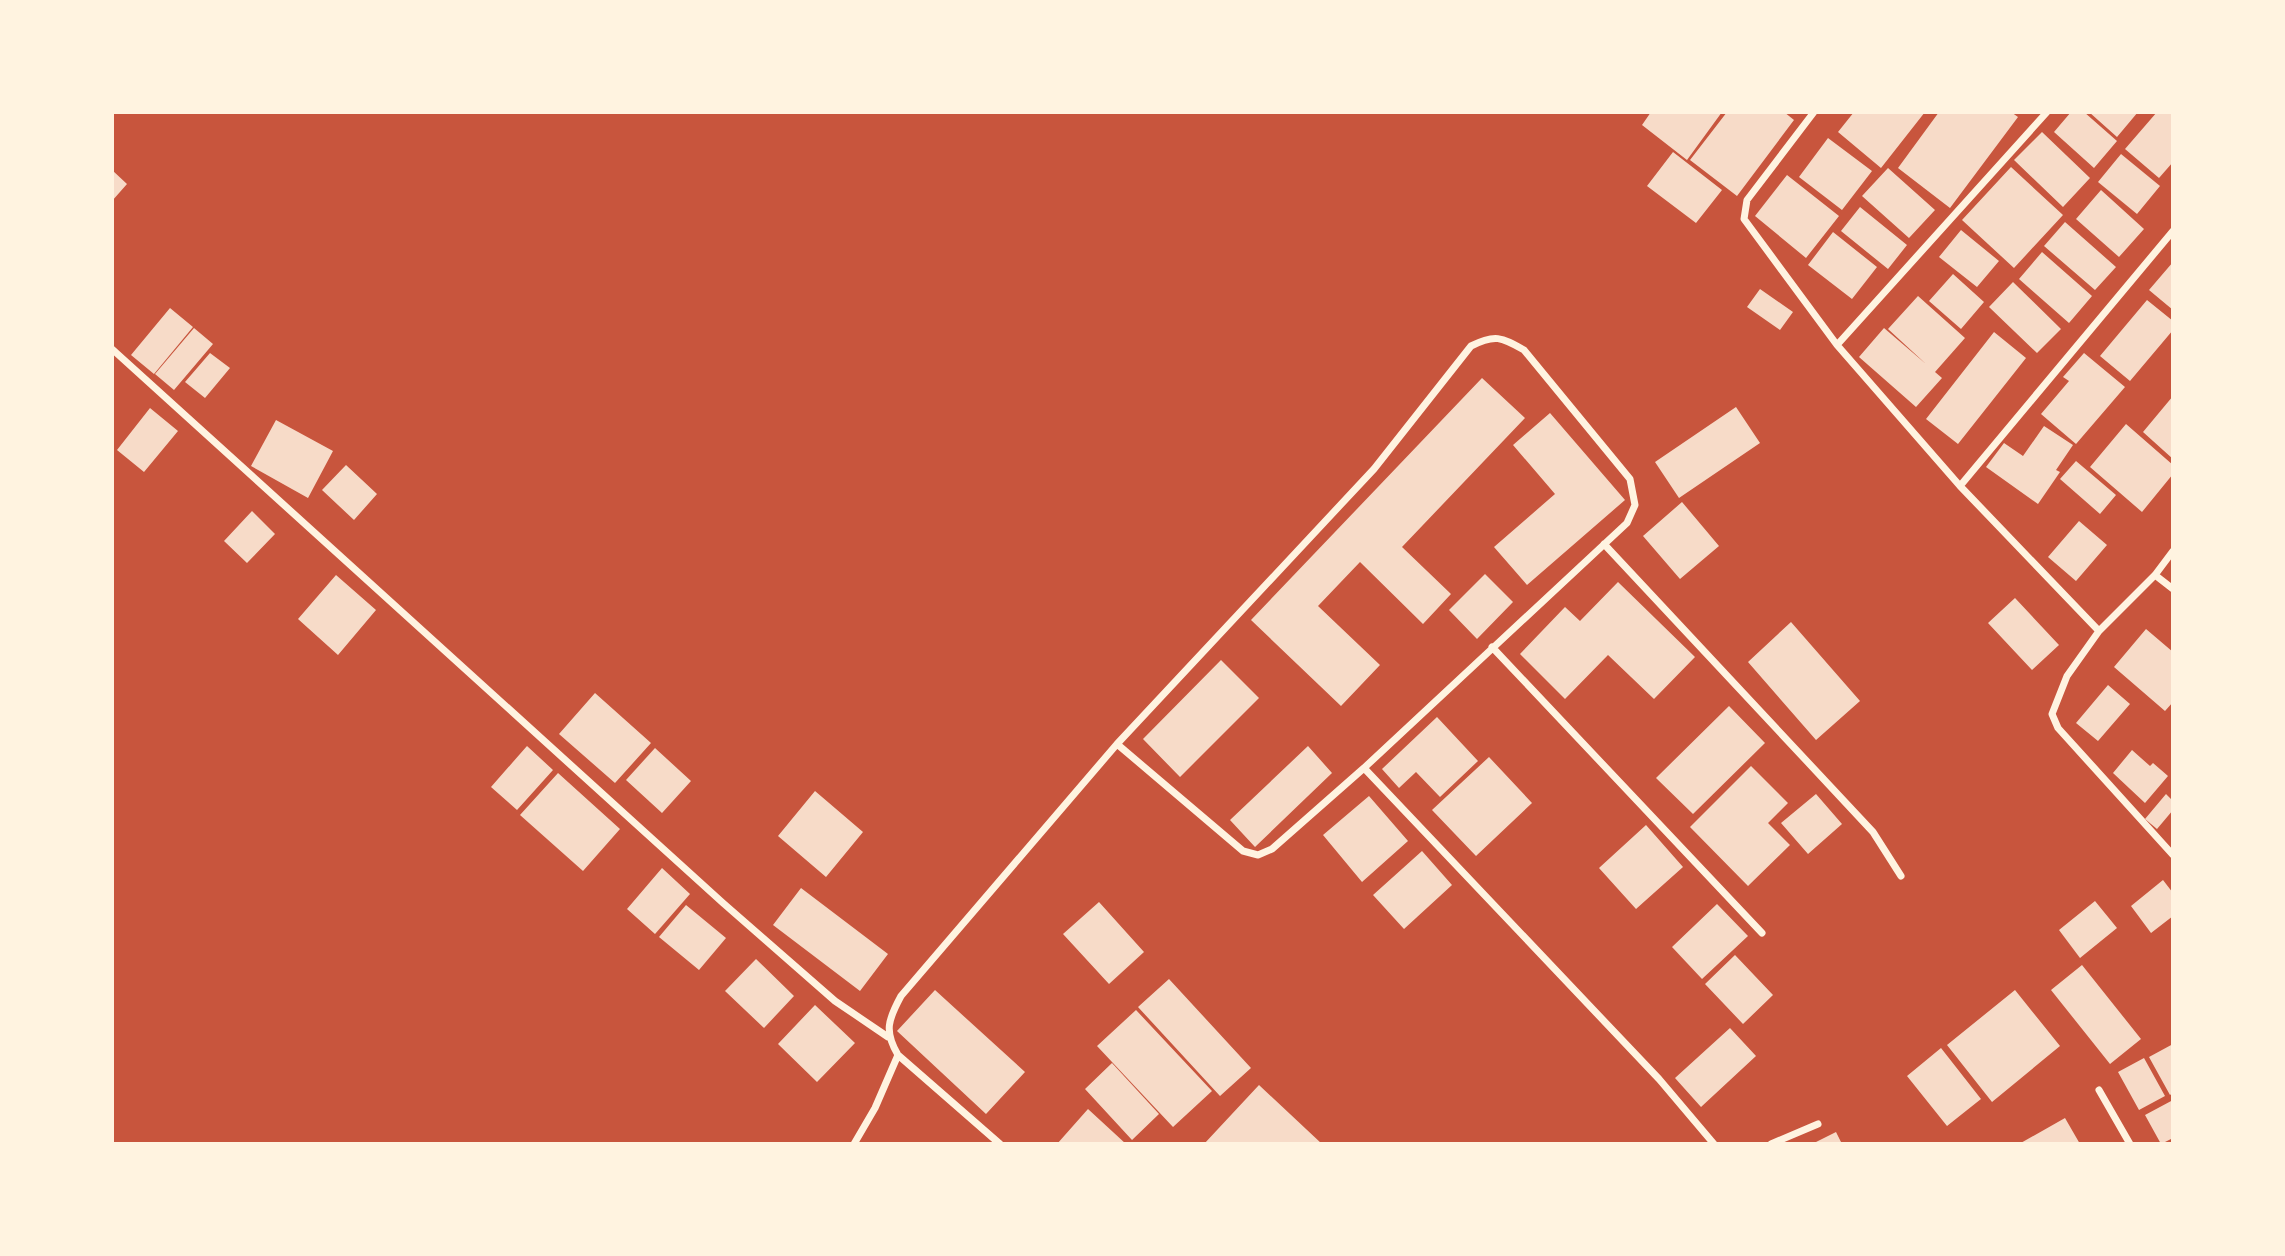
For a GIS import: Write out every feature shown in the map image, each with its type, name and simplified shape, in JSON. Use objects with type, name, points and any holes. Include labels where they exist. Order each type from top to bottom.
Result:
[{"type":"street","points":[[1814,112],[1747,201],[1744,219],[1838,345],[1960,486],[2099,631]]},
{"type":"street","points":[[1838,345],[2047,112]]},
{"type":"street","points":[[1960,486],[2173,231]]},
{"type":"street","points":[[888,1037],[888,1021],[901,996],[1117,744],[1374,469],[1471,346],[1489,337],[1505,340],[1524,350],[1630,479],[1635,505],[1627,523],[1364,768],[1272,849],[1258,855],[1249,855],[1117,744]]},
{"type":"street","points":[[112,349],[743,921],[835,1001],[888,1037],[898,1055],[1000,1144]]},
{"type":"street","points":[[1604,544],[1873,832],[1901,876]]},
{"type":"street","points":[[2173,551],[2155,575],[2099,631],[2067,676],[2052,714],[2058,728],[2173,855]]},
{"type":"street","points":[[2155,575],[2173,589]]},
{"type":"street","points":[[1492,647],[1762,933]]},
{"type":"street","points":[[1364,768],[1659,1079],[1714,1144]]},
{"type":"street","points":[[854,1144],[876,1108],[898,1055]]},
{"type":"street","points":[[2099,1090],[2130,1144]]},
{"type":"street","points":[[1771,1144],[1818,1124]]},
{"type":"building","points":[[1651,112],[1722,112],[1687,160],[1642,125]]},
{"type":"building","points":[[1727,112],[1784,112],[1794,120],[1737,196],[1690,160]]},
{"type":"building","points":[[1854,112],[1925,112],[1881,168],[1838,132]]},
{"type":"building","points":[[1939,112],[2011,112],[2018,117],[1950,208],[1898,168]]},
{"type":"building","points":[[2071,112],[2084,112],[2117,141],[2094,168],[2054,132]]},
{"type":"building","points":[[2089,112],[2138,112],[2117,137]]},
{"type":"building","points":[[2157,112],[2173,112],[2173,162],[2159,178],[2125,149]]},
{"type":"building","points":[[2042,132],[2090,178],[2063,207],[2014,160]]},
{"type":"building","points":[[1828,138],[1872,171],[1842,210],[1799,177]]},
{"type":"building","points":[[1673,152],[1722,190],[1696,223],[1647,186]]},
{"type":"building","points":[[2121,154],[2160,186],[2137,214],[2098,182]]},
{"type":"building","points":[[2011,167],[2063,215],[2014,268],[1962,220]]},
{"type":"building","points":[[1888,168],[1935,210],[1909,238],[1862,196]]},
{"type":"building","points":[[112,170],[127,184],[112,201]]},
{"type":"building","points":[[1787,175],[1839,216],[1806,258],[1755,216]]},
{"type":"building","points":[[2101,190],[2144,229],[2119,257],[2076,219]]},
{"type":"building","points":[[1860,207],[1907,245],[1888,269],[1841,231]]},
{"type":"building","points":[[2065,222],[2116,267],[2095,290],[2044,246]]},
{"type":"building","points":[[1961,230],[1999,261],[1977,287],[1939,257]]},
{"type":"building","points":[[1833,232],[1877,267],[1852,299],[1808,265]]},
{"type":"building","points":[[2042,252],[2092,296],[2069,323],[2019,279]]},
{"type":"building","points":[[2173,262],[2173,310],[2149,290]]},
{"type":"building","points":[[1953,274],[1984,302],[1961,329],[1929,301]]},
{"type":"building","points":[[2013,282],[2061,329],[2037,353],[1989,307]]},
{"type":"building","points":[[1760,289],[1793,312],[1780,330],[1747,307]]},
{"type":"building","points":[[1918,296],[1965,338],[1935,372],[1942,378],[1916,407],[1859,357],[1884,328],[1926,364],[1888,329]]},
{"type":"building","points":[[2147,300],[2173,321],[2173,330],[2130,381],[2100,356]]},
{"type":"building","points":[[170,308],[193,327],[154,374],[131,355]]},
{"type":"building","points":[[194,328],[213,344],[174,390],[155,374]]},
{"type":"building","points":[[1994,332],[2026,358],[1958,444],[1926,419]]},
{"type":"building","points":[[210,353],[230,368],[205,398],[185,382]]},
{"type":"building","points":[[2084,353],[2125,387],[2076,444],[2041,414],[2069,381],[2063,377]]},
{"type":"building","points":[[1482,378],[1525,418],[1402,547],[1451,594],[1423,624],[1360,562],[1318,606],[1380,665],[1341,706],[1251,620]]},
{"type":"building","points":[[2173,396],[2173,459],[2143,432]]},
{"type":"building","points":[[1736,407],[1760,443],[1679,498],[1655,462]]},
{"type":"building","points":[[150,408],[178,431],[144,472],[117,450]]},
{"type":"building","points":[[1550,413],[1625,500],[1527,585],[1494,547],[1555,494],[1513,445]]},
{"type":"building","points":[[276,420],[333,451],[308,498],[251,466]]},
{"type":"building","points":[[2126,424],[2173,465],[2173,474],[2142,512],[2090,467]]},
{"type":"building","points":[[2044,426],[2073,445],[2056,470],[2060,472],[2038,504],[1986,467],[2004,443],[2023,456]]},
{"type":"building","points":[[2076,461],[2116,495],[2100,514],[2060,479]]},
{"type":"building","points":[[346,465],[377,494],[354,520],[322,490]]},
{"type":"building","points":[[1682,502],[1719,546],[1680,579],[1643,536]]},
{"type":"building","points":[[252,511],[275,534],[247,563],[224,541]]},
{"type":"building","points":[[2079,521],[2107,545],[2076,581],[2048,557]]},
{"type":"building","points":[[1485,574],[1513,602],[1477,639],[1449,610]]},
{"type":"building","points":[[336,575],[376,610],[338,655],[298,619]]},
{"type":"building","points":[[1618,582],[1695,657],[1654,699],[1608,655],[1565,699],[1520,654],[1565,607],[1580,621]]},
{"type":"building","points":[[2015,598],[2059,645],[2032,670],[1988,623]]},
{"type":"building","points":[[1791,622],[1860,701],[1816,740],[1748,662]]},
{"type":"building","points":[[2146,629],[2173,652],[2173,702],[2165,711],[2114,667]]},
{"type":"building","points":[[1221,660],[1259,698],[1180,777],[1143,739]]},
{"type":"building","points":[[2108,685],[2130,704],[2098,741],[2076,723]]},
{"type":"building","points":[[595,693],[651,743],[615,783],[559,734]]},
{"type":"building","points":[[1729,706],[1765,743],[1693,814],[1656,778]]},
{"type":"building","points":[[1437,717],[1478,761],[1440,797],[1416,772],[1399,788],[1382,769]]},
{"type":"building","points":[[527,746],[553,770],[517,810],[491,787]]},
{"type":"building","points":[[1308,746],[1332,773],[1255,847],[1230,820]]},
{"type":"building","points":[[655,748],[691,781],[662,813],[626,780]]},
{"type":"building","points":[[2132,750],[2150,766],[2153,763],[2168,776],[2145,803],[2113,773]]},
{"type":"building","points":[[1489,757],[1532,803],[1476,856],[1432,810]]},
{"type":"building","points":[[1751,766],[1788,803],[1768,823],[1790,845],[1748,886],[1690,827]]},
{"type":"building","points":[[558,773],[620,829],[583,871],[520,815]]},
{"type":"building","points":[[815,791],[863,832],[826,877],[778,836]]},
{"type":"building","points":[[1816,794],[1842,824],[1808,854],[1781,823]]},
{"type":"building","points":[[2166,794],[2173,801],[2173,810],[2157,829],[2145,819]]},
{"type":"building","points":[[1369,796],[1408,841],[1362,882],[1323,835]]},
{"type":"building","points":[[1646,825],[1683,867],[1636,909],[1599,868]]},
{"type":"building","points":[[1422,851],[1452,885],[1404,929],[1373,895]]},
{"type":"building","points":[[662,868],[690,894],[655,934],[627,909]]},
{"type":"building","points":[[2163,880],[2173,893],[2173,916],[2151,933],[2131,906]]},
{"type":"building","points":[[801,888],[888,954],[860,991],[773,925]]},
{"type":"building","points":[[2095,901],[2117,928],[2080,958],[2059,930]]},
{"type":"building","points":[[1099,902],[1144,952],[1109,984],[1063,934]]},
{"type":"building","points":[[1717,904],[1748,936],[1702,979],[1672,947]]},
{"type":"building","points":[[686,905],[726,938],[699,970],[659,937]]},
{"type":"building","points":[[1735,955],[1773,995],[1743,1024],[1705,984]]},
{"type":"building","points":[[756,959],[794,996],[764,1028],[725,991]]},
{"type":"building","points":[[2082,965],[2141,1039],[2110,1064],[2051,990]]},
{"type":"building","points":[[1169,979],[1251,1068],[1220,1096],[1138,1007]]},
{"type":"building","points":[[935,990],[1025,1072],[986,1114],[897,1031]]},
{"type":"building","points":[[2015,990],[2060,1046],[1992,1102],[1947,1045]]},
{"type":"building","points":[[815,1005],[855,1043],[817,1082],[778,1044]]},
{"type":"building","points":[[1136,1010],[1212,1091],[1173,1127],[1097,1046]]},
{"type":"building","points":[[1730,1028],[1756,1056],[1701,1107],[1675,1078]]},
{"type":"building","points":[[2173,1044],[2173,1093],[2170,1095],[2149,1057]]},
{"type":"building","points":[[1941,1048],[1981,1099],[1947,1126],[1907,1076]]},
{"type":"building","points":[[2144,1058],[2165,1096],[2139,1110],[2118,1072]]},
{"type":"building","points":[[1112,1063],[1159,1114],[1132,1140],[1085,1089]]},
{"type":"building","points":[[1259,1085],[1322,1144],[1204,1144]]},
{"type":"building","points":[[2173,1100],[2173,1138],[2161,1144],[2145,1115]]},
{"type":"building","points":[[1088,1109],[1126,1144],[1057,1144]]},
{"type":"building","points":[[2065,1118],[2080,1144],[2019,1144]]},
{"type":"building","points":[[1836,1132],[1842,1144],[1812,1144]]}]
